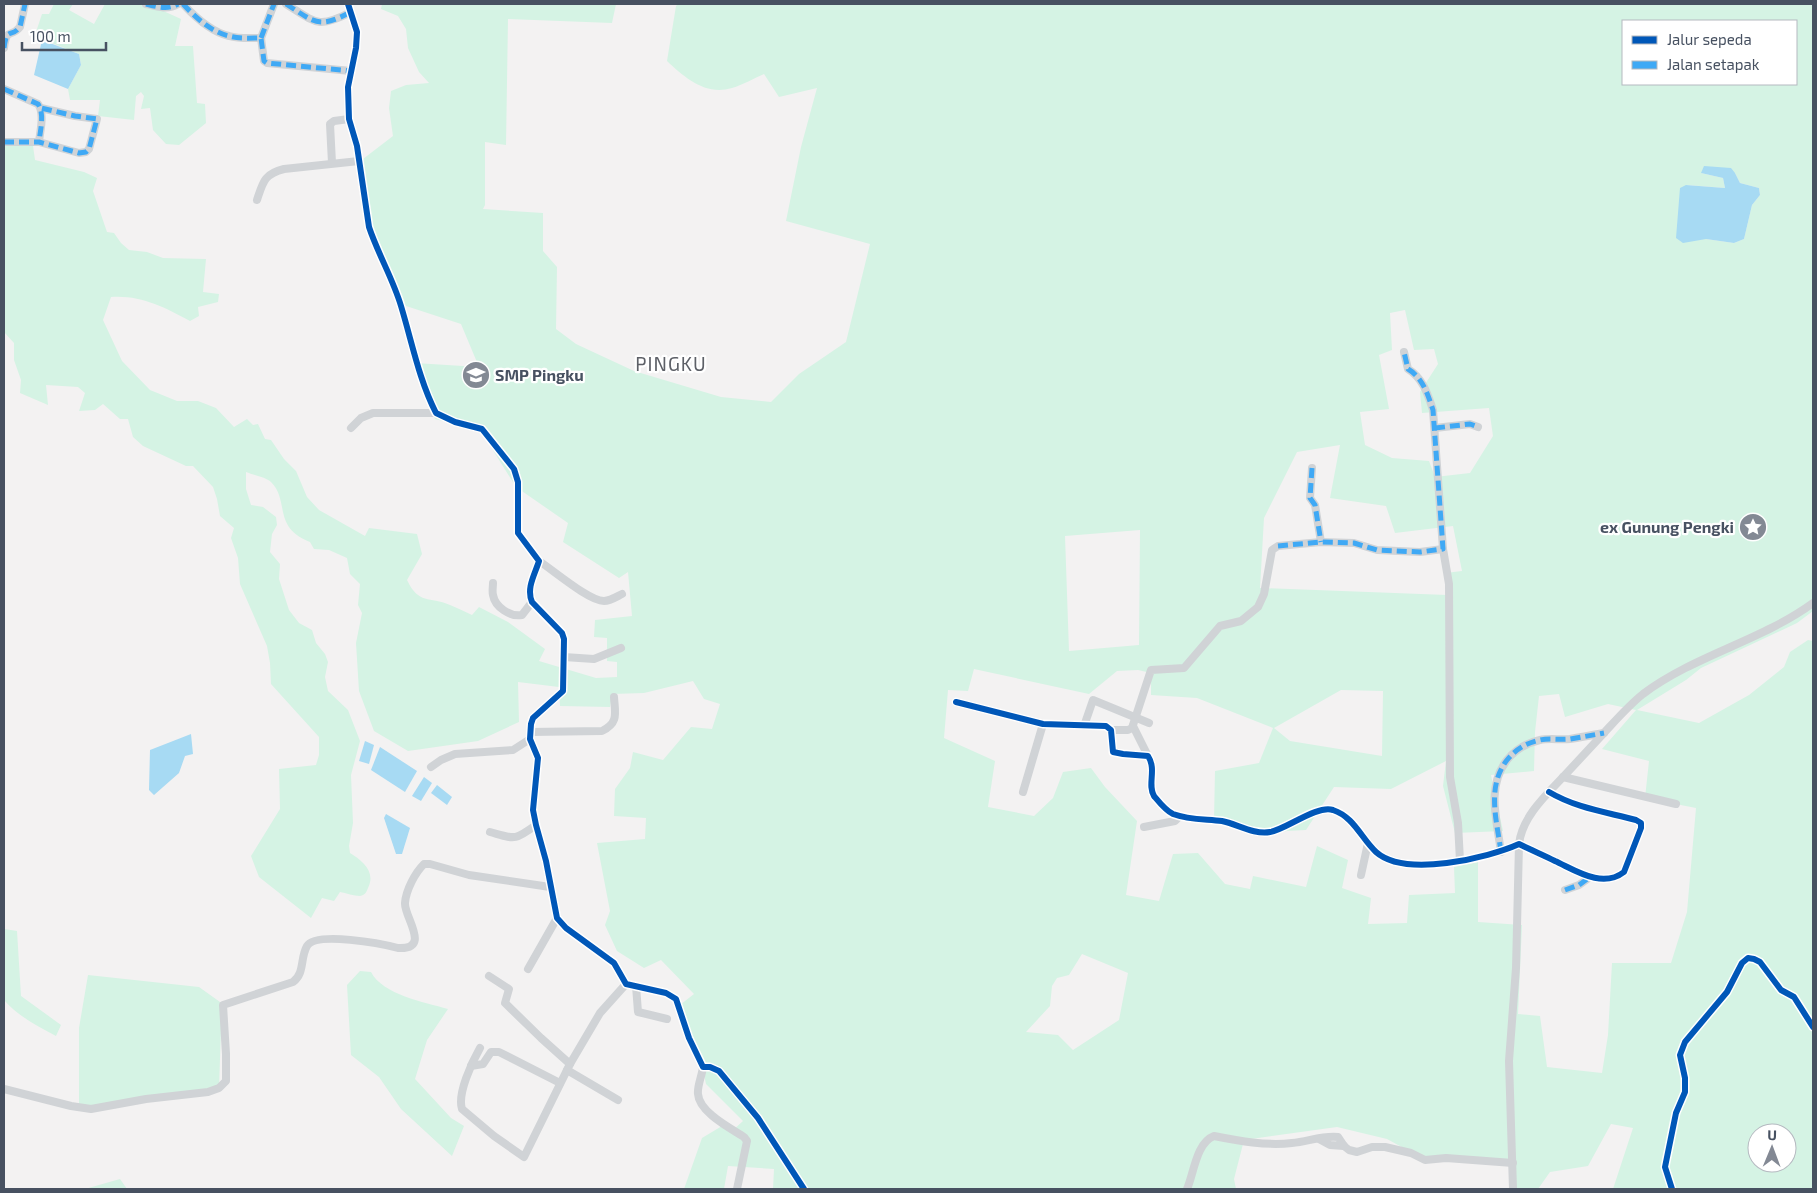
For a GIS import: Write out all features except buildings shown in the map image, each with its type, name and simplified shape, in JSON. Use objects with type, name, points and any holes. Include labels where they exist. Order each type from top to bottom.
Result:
[{"type":"street","points":[[4,48],[5,36],[20,27],[25,4]]},
{"type":"street","points":[[146,4],[163,8],[172,8],[178,4]]},
{"type":"street","points":[[182,4],[192,14],[221,34],[230,37],[261,38]]},
{"type":"street","points":[[274,4],[261,38],[264,61],[267,63],[351,71]]},
{"type":"street","points":[[286,4],[314,21],[332,22],[351,12]]},
{"type":"street","points":[[348,4],[357,32],[356,48],[348,87],[349,119],[359,161],[369,227],[401,304],[412,346],[436,413]]},
{"type":"street","points":[[4,89],[38,104],[41,108],[97,119],[89,149],[86,152],[79,153],[39,142],[4,142]]},
{"type":"street","points":[[39,142],[41,108]]},
{"type":"street","points":[[332,163],[330,124],[334,121],[349,119]]},
{"type":"street","points":[[257,200],[263,182],[273,172],[284,168],[359,161]]},
{"type":"street","points":[[1404,352],[1408,369],[1415,373],[1426,390],[1433,410],[1435,428],[1443,550],[1449,584],[1448,721],[1450,777],[1458,823],[1460,861]]},
{"type":"street","points":[[351,428],[361,418],[373,413],[436,413],[455,422],[482,429],[514,469],[518,482],[518,533],[539,561],[584,594],[599,601],[610,600],[622,594]]},
{"type":"street","points":[[1435,428],[1470,424],[1478,426]]},
{"type":"street","points":[[1312,468],[1310,498],[1315,505],[1321,542]]},
{"type":"street","points":[[956,702],[1043,724],[1106,726],[1111,730],[1128,730],[1135,722],[1151,670],[1184,668],[1220,626],[1241,621],[1258,607],[1264,594],[1272,550],[1278,546],[1321,542],[1354,543],[1377,550],[1420,552],[1443,550]]},
{"type":"street","points":[[539,561],[529,596],[532,602],[562,633],[564,657],[563,691],[534,718],[531,724],[530,735],[538,758],[533,810],[546,861],[557,918],[566,928],[614,963],[626,984],[666,993],[676,999],[689,1038],[703,1067],[698,1089],[699,1100],[709,1114],[744,1137],[747,1141],[737,1189]]},
{"type":"street","points":[[493,583],[492,594],[494,598],[502,609],[511,614],[522,615],[532,602]]},
{"type":"street","points":[[1513,1189],[1509,1060],[1516,968],[1519,844],[1520,835],[1526,821],[1549,792],[1622,712],[1643,694],[1671,676],[1785,621],[1813,603]]},
{"type":"street","points":[[564,657],[594,659],[621,648]]},
{"type":"street","points":[[431,767],[455,754],[513,750],[519,748],[530,735],[593,731],[610,727],[615,718],[614,697]]},
{"type":"street","points":[[1084,726],[1093,700],[1135,722],[1149,723]]},
{"type":"street","points":[[1135,722],[1148,756],[1153,763],[1152,788],[1154,795],[1169,812],[1180,816],[1222,821],[1265,832],[1280,829],[1314,813],[1332,810],[1346,816],[1353,822],[1368,843],[1380,855],[1395,861],[1421,864],[1460,861],[1501,852],[1519,844]]},
{"type":"street","points":[[1023,792],[1043,724]]},
{"type":"street","points":[[1111,730],[1113,752],[1148,756]]},
{"type":"street","points":[[1501,852],[1494,796],[1500,769],[1511,756],[1522,746],[1542,740],[1570,739],[1604,733]]},
{"type":"street","points":[[1563,777],[1676,804]]},
{"type":"street","points":[[1519,844],[1590,877],[1611,878],[1624,872],[1641,828],[1641,823],[1636,820],[1580,807],[1549,792]]},
{"type":"street","points":[[1144,827],[1174,820],[1180,816]]},
{"type":"street","points":[[490,832],[513,838],[521,837],[536,826]]},
{"type":"street","points":[[1361,875],[1368,843]]},
{"type":"street","points":[[4,1089],[71,1106],[91,1109],[146,1099],[208,1092],[219,1088],[226,1081],[223,1005],[293,982],[300,975],[306,947],[312,942],[358,940],[404,949],[410,946],[415,936],[405,911],[405,903],[416,874],[424,864],[469,875],[550,887]]},
{"type":"street","points":[[1565,890],[1579,885],[1590,877]]},
{"type":"street","points":[[528,969],[557,918]]},
{"type":"street","points":[[489,976],[508,989],[505,1003],[569,1067],[618,1100]]},
{"type":"street","points":[[480,1048],[471,1066],[460,1100],[462,1109],[494,1136],[524,1157],[560,1083],[600,1013],[626,984]]},
{"type":"street","points":[[636,986],[638,1012],[667,1019]]},
{"type":"street","points":[[471,1066],[482,1064],[491,1052],[499,1052],[560,1083]]},
{"type":"street","points":[[703,1067],[710,1067],[718,1071],[758,1118],[804,1189]]},
{"type":"street","points":[[1187,1189],[1198,1152],[1208,1138],[1214,1136],[1272,1144],[1319,1139],[1329,1136],[1338,1137],[1344,1146],[1357,1152],[1372,1147],[1394,1148],[1425,1160],[1446,1158],[1513,1163]]},
{"type":"green space","points":[[54,4],[73,4],[69,10],[94,24],[105,4],[148,4],[181,19],[175,46],[193,46],[197,103],[205,104],[206,123],[179,145],[166,144],[153,130],[150,108],[141,109],[144,96],[141,92],[136,96],[134,120],[98,116],[100,100],[70,100],[68,89],[81,65],[79,54],[34,38],[42,14],[49,14]]},
{"type":"green space","points":[[382,4],[616,4],[612,23],[508,19],[506,145],[485,142],[485,205],[483,209],[543,213],[543,251],[557,267],[556,329],[576,344],[634,371],[721,397],[771,402],[799,374],[846,342],[870,244],[786,221],[801,147],[817,88],[779,97],[764,74],[736,87],[722,90],[713,90],[696,84],[667,61],[676,6],[678,4],[1813,4],[1813,611],[1797,623],[1701,668],[1686,680],[1637,710],[1699,723],[1749,695],[1784,667],[1790,652],[1808,640],[1813,641],[1813,1189],[1613,1189],[1633,1128],[1611,1124],[1588,1166],[1550,1172],[1538,1189],[1513,1189],[1513,1161],[1422,1158],[1387,1139],[1337,1127],[1244,1140],[1234,1179],[1236,1189],[773,1189],[774,1169],[728,1166],[724,1189],[684,1189],[702,1138],[722,1126],[731,1132],[743,1121],[706,1084],[701,1061],[676,1008],[694,994],[661,960],[644,968],[617,951],[605,925],[610,911],[597,843],[645,839],[646,818],[614,816],[615,789],[630,768],[633,752],[663,760],[691,727],[712,729],[720,704],[704,699],[693,681],[644,693],[612,694],[610,707],[560,706],[559,687],[518,682],[519,722],[478,741],[408,751],[374,731],[359,691],[356,643],[362,613],[358,605],[360,584],[350,574],[347,558],[329,550],[314,549],[310,542],[298,536],[286,521],[277,489],[269,480],[246,472],[246,489],[251,505],[263,507],[276,517],[277,525],[272,534],[270,552],[280,564],[279,579],[289,610],[299,623],[312,630],[316,643],[325,654],[328,662],[325,677],[328,691],[348,710],[360,741],[351,775],[353,823],[349,846],[350,853],[364,863],[367,868],[370,882],[367,891],[360,896],[340,892],[334,901],[322,898],[311,918],[259,877],[251,856],[280,809],[279,769],[316,765],[319,755],[319,737],[271,684],[267,646],[240,584],[238,558],[231,538],[234,528],[220,516],[213,487],[193,466],[186,466],[143,446],[133,437],[128,419],[120,419],[103,404],[95,410],[79,411],[85,393],[78,387],[46,385],[48,405],[20,393],[21,380],[14,360],[14,343],[4,332],[4,146],[17,144],[33,146],[35,160],[84,172],[97,178],[93,191],[107,232],[114,233],[129,250],[147,252],[163,258],[206,259],[203,292],[219,294],[218,302],[198,307],[199,316],[190,321],[152,303],[132,298],[111,297],[103,320],[122,361],[150,390],[177,401],[198,401],[216,408],[234,427],[247,419],[253,425],[258,424],[265,439],[271,440],[284,459],[296,471],[307,497],[319,510],[365,536],[369,528],[417,534],[422,554],[407,580],[411,588],[420,597],[443,602],[472,615],[479,607],[508,622],[545,649],[539,661],[596,678],[617,677],[617,662],[607,661],[607,638],[594,637],[595,620],[632,616],[628,572],[619,578],[563,542],[568,523],[516,487],[481,431],[435,419],[415,363],[479,367],[461,324],[400,304],[367,219],[363,159],[393,136],[389,108],[391,91],[406,85],[429,83],[419,72],[408,48],[406,29],[398,16],[381,9]],"holes":[[[1701,173],[1735,173],[1740,183],[1759,188],[1760,195],[1752,205],[1744,239],[1734,243],[1706,239],[1687,185],[1725,188],[1723,178]],[[1405,310],[1414,350],[1434,349],[1438,364],[1420,392],[1422,413],[1489,408],[1493,436],[1470,473],[1435,477],[1429,461],[1392,458],[1365,445],[1360,412],[1389,409],[1379,355],[1392,350],[1390,313]],[[1340,445],[1330,498],[1386,506],[1395,533],[1453,526],[1462,571],[1445,573],[1447,595],[1260,588],[1264,518],[1297,452]],[[1140,530],[1139,645],[1069,651],[1065,536]],[[974,669],[1089,694],[1117,671],[1138,670],[1151,673],[1151,695],[1197,698],[1273,728],[1259,763],[1215,771],[1214,820],[1261,836],[1287,831],[1306,830],[1334,787],[1391,789],[1446,761],[1443,786],[1455,833],[1503,831],[1491,775],[1534,771],[1535,732],[1539,696],[1559,694],[1565,717],[1608,704],[1636,710],[1602,749],[1649,761],[1645,798],[1696,808],[1687,912],[1671,963],[1612,963],[1608,1035],[1602,1073],[1547,1067],[1540,1016],[1518,1014],[1522,925],[1478,922],[1478,862],[1454,867],[1455,893],[1409,895],[1407,923],[1368,924],[1371,898],[1342,888],[1348,860],[1317,846],[1306,887],[1253,876],[1250,889],[1225,884],[1198,853],[1173,854],[1159,901],[1126,895],[1137,821],[1105,787],[1091,768],[1063,772],[1053,798],[1034,816],[988,807],[995,761],[944,738],[948,690],[968,691]],[[1341,690],[1383,691],[1382,756],[1290,741],[1274,728]],[[1082,954],[1128,973],[1119,1020],[1073,1050],[1058,1035],[1026,1032],[1050,1006],[1052,986],[1057,978],[1069,975]]]},
{"type":"green space","points":[[4,929],[17,931],[21,996],[61,1025],[56,1036],[22,1016],[4,1000]]},
{"type":"green space","points":[[360,971],[371,972],[377,980],[394,992],[448,1009],[427,1040],[415,1079],[451,1118],[464,1126],[452,1156],[401,1109],[379,1077],[351,1055],[347,985]]},
{"type":"green space","points":[[88,975],[199,987],[227,1007],[221,1029],[219,1089],[79,1108],[79,1028]]},
{"type":"green space","points":[[120,1179],[127,1189],[85,1189]]},
{"type":"water","points":[[42,40],[79,54],[81,65],[68,89],[34,75]]},
{"type":"water","points":[[1704,166],[1731,168],[1740,183],[1759,188],[1760,195],[1752,205],[1744,239],[1734,243],[1706,239],[1683,243],[1676,238],[1680,188],[1686,185],[1725,188],[1723,178],[1701,173]]},
{"type":"water","points":[[191,734],[193,754],[185,756],[179,773],[154,795],[149,790],[150,750]]},
{"type":"water","points":[[365,741],[374,745],[369,764],[359,761]]},
{"type":"water","points":[[380,747],[417,771],[405,792],[371,770]]},
{"type":"water","points":[[424,777],[432,783],[421,801],[412,796]]},
{"type":"water","points":[[437,785],[452,797],[447,805],[431,793]]},
{"type":"water","points":[[386,814],[410,828],[402,854],[396,854],[384,818]]},
{"type":"marked path","points":[[4,48],[6,37],[20,27],[25,4]]},
{"type":"marked path","points":[[146,4],[159,7],[178,4]]},
{"type":"marked path","points":[[183,4],[204,23],[222,34],[237,38],[261,38],[264,61],[267,63],[351,71]]},
{"type":"marked path","points":[[261,38],[274,4]]},
{"type":"marked path","points":[[286,4],[317,22],[331,21],[351,12]]},
{"type":"marked path","points":[[4,89],[38,104],[42,118],[39,142]]},
{"type":"marked path","points":[[4,142],[39,142],[79,153],[86,152],[89,149],[97,119],[41,108]]},
{"type":"marked path","points":[[1278,546],[1321,542],[1354,543],[1377,550],[1420,552],[1443,549],[1433,410],[1427,393],[1418,377],[1408,369],[1404,352]]},
{"type":"marked path","points":[[1435,428],[1470,424],[1478,427]]},
{"type":"marked path","points":[[1312,468],[1310,498],[1315,505],[1321,542]]},
{"type":"marked path","points":[[1501,852],[1495,793],[1497,781],[1507,760],[1522,747],[1535,741],[1570,739],[1604,733]]},
{"type":"marked path","points":[[1565,890],[1579,885],[1590,877]]},
{"type":"cycle path","points":[[348,4],[357,32],[356,48],[348,87],[349,119],[357,146],[369,227],[398,296],[420,374],[436,413],[455,422],[482,429],[514,469],[518,482],[518,533],[539,561],[532,581],[530,597],[532,602],[562,633],[564,639],[563,691],[533,718],[530,739],[538,758],[533,810],[546,861],[557,918],[566,928],[614,963],[626,984],[666,993],[676,999],[689,1038],[703,1067],[710,1067],[719,1071],[758,1118],[804,1189]]},
{"type":"cycle path","points":[[956,702],[1043,724],[1106,726],[1111,730],[1113,752],[1148,756],[1152,766],[1151,787],[1154,796],[1168,811],[1179,816],[1222,821],[1264,833],[1277,830],[1310,814],[1326,809],[1340,813],[1352,823],[1376,852],[1389,860],[1406,864],[1426,865],[1468,860],[1519,844],[1589,876],[1607,879],[1616,877],[1624,872],[1641,828],[1641,823],[1636,820],[1580,806],[1549,792]]},
{"type":"cycle path","points":[[1672,1189],[1665,1167],[1676,1113],[1685,1092],[1685,1078],[1680,1055],[1685,1042],[1727,992],[1742,963],[1748,958],[1760,962],[1781,990],[1794,997],[1813,1027]]},
{"type":"place","name":"SMP Pingku","points":[[476,375]]},
{"type":"place","name":"ex Gunung Pengki","points":[[1753,527]]},
{"type":"district","name":"PINGKU","points":[[671,364]]}]
